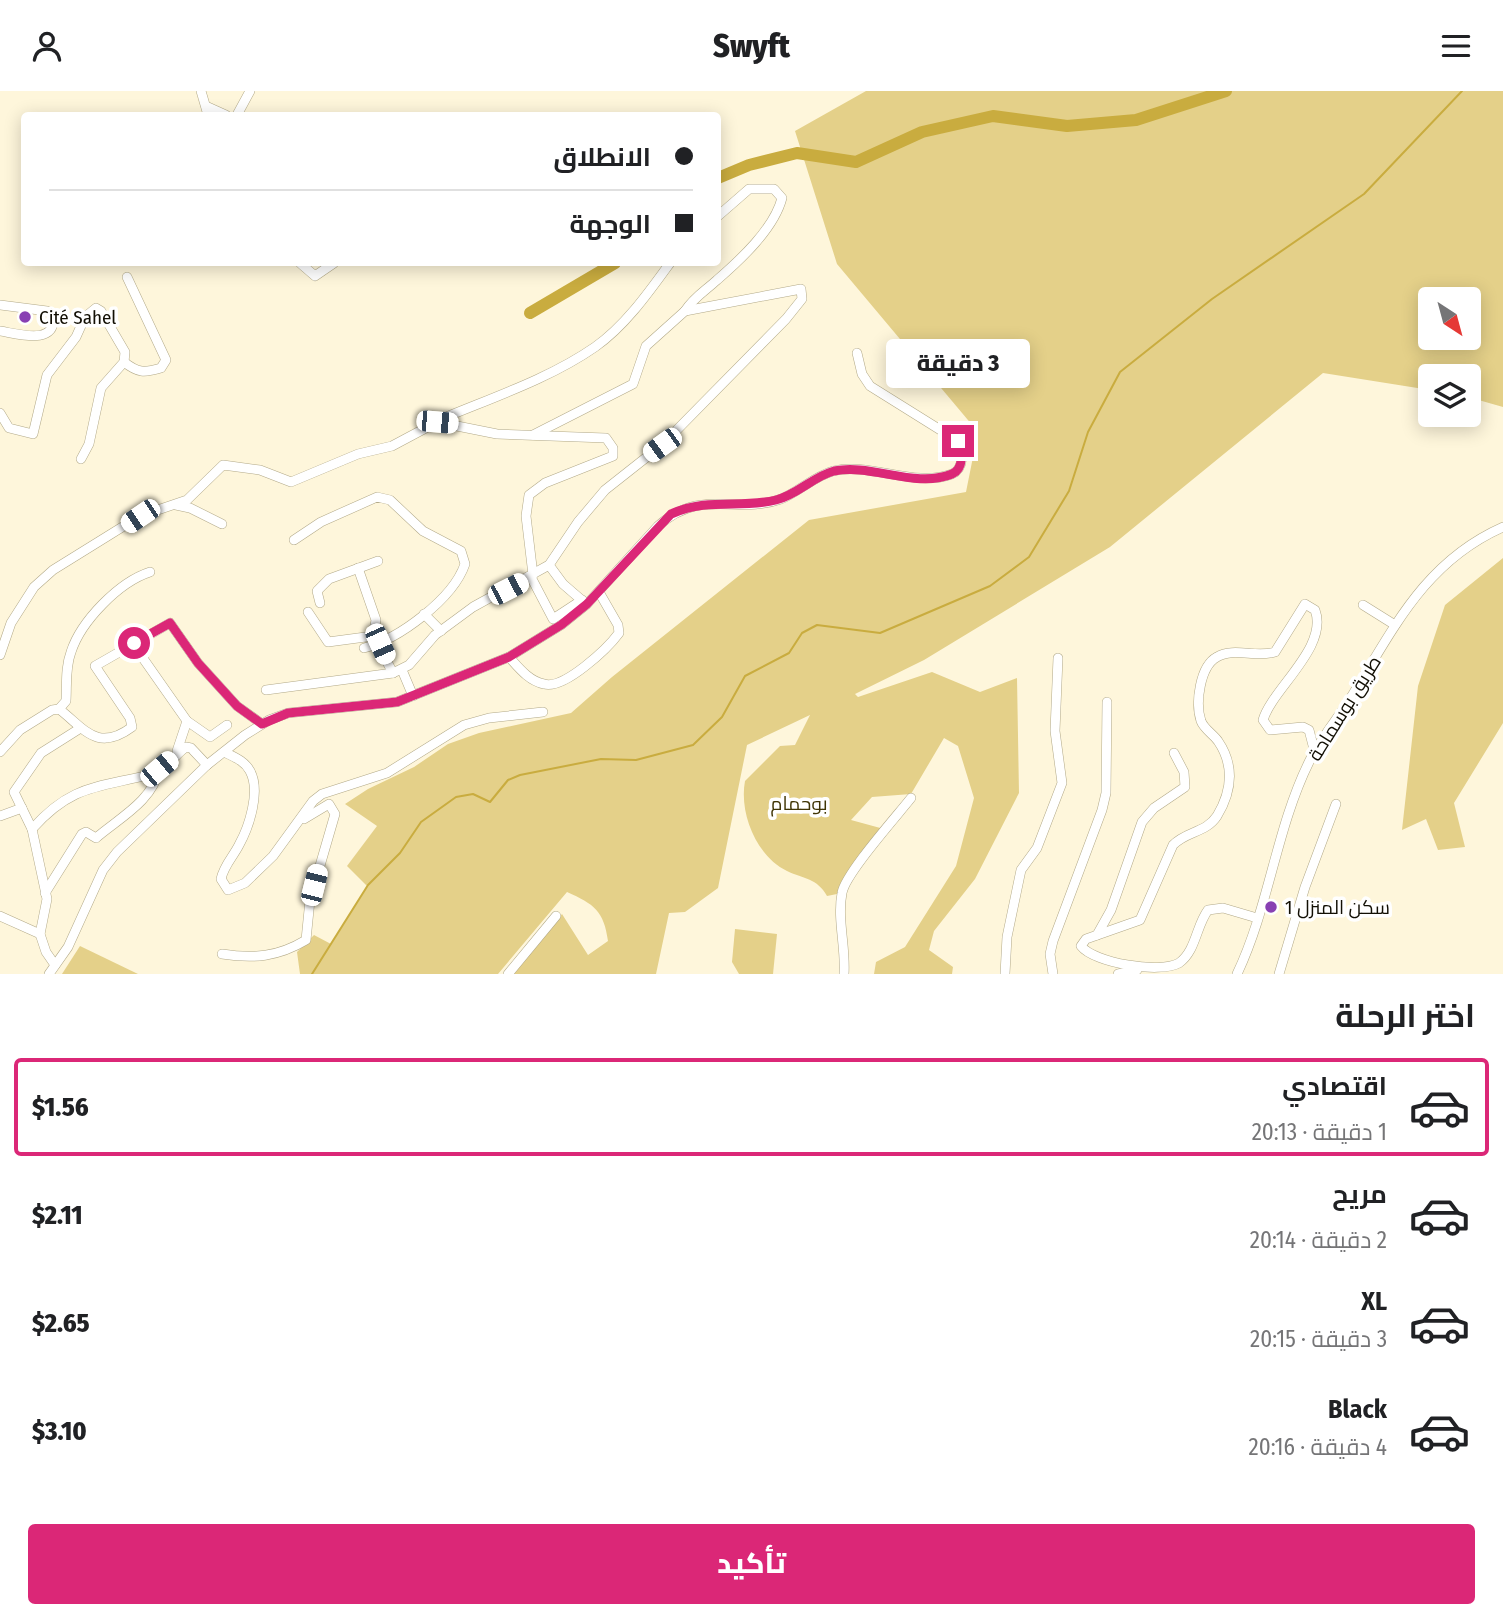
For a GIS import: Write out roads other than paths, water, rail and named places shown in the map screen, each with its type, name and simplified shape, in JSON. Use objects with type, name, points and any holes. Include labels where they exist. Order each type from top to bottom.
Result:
[{"type":"street","points":[[201,91],[207,111]]},
{"type":"street","points":[[239,112],[250,91]]},
{"type":"street","points":[[533,435],[633,384],[646,346],[685,311],[694,298],[717,280],[757,237],[779,210],[782,198],[774,189],[749,189],[721,213]]},
{"type":"street","points":[[303,266],[315,276],[330,266]]},
{"type":"street","points":[[0,656],[11,623],[34,587],[53,570],[140,516],[187,500],[223,465],[260,470],[291,482],[358,454],[392,446],[437,422],[556,369],[596,346],[631,313],[668,266]]},
{"type":"street","points":[[124,362],[138,373],[161,368],[166,360],[127,277]]},
{"type":"street","points":[[266,690],[398,671],[441,631],[473,607],[549,565],[578,522],[605,490],[662,445],[802,299],[801,289],[787,289],[750,300],[685,311]]},
{"type":"street","points":[[0,305],[47,311],[53,315],[54,324],[49,333],[41,337],[0,331]]},
{"type":"street","points":[[0,413],[9,428],[33,434],[47,375],[76,337],[85,317],[96,308],[107,319],[125,352],[124,362],[101,388],[89,444],[80,459]]},
{"type":"street","points":[[49,974],[79,926],[103,870],[117,852],[207,765],[262,724],[288,713],[397,702],[509,657],[599,592],[657,526],[671,514],[687,507],[720,502],[764,502],[780,499],[833,471],[860,470],[920,477],[952,474],[959,468],[963,453],[958,441],[870,386],[862,374],[857,353]]},
{"type":"street","points":[[437,422],[497,434],[606,438],[613,448],[613,456],[545,482],[529,495],[526,516],[532,576],[555,624]]},
{"type":"street","points":[[294,540],[321,522],[377,497],[390,500],[423,531],[455,545],[464,557],[462,573],[454,585],[424,614],[364,648]]},
{"type":"street","points":[[172,504],[190,508],[222,524]]},
{"type":"street","name":"طريق بوسماحة","points":[[1237,974],[1276,853],[1315,753],[1395,625],[1440,568],[1463,547],[1503,527]]},
{"type":"street","points":[[320,603],[317,591],[319,586],[378,561]]},
{"type":"street","points":[[549,565],[584,602]]},
{"type":"street","points":[[358,568],[376,620],[377,640],[412,696]]},
{"type":"street","points":[[0,752],[31,722],[45,712],[58,709],[66,701],[67,666],[71,649],[87,624],[132,578],[149,572]]},
{"type":"street","points":[[509,657],[525,675],[544,685],[555,684],[575,674],[619,633],[599,592]]},
{"type":"street","points":[[1139,969],[1083,949],[1081,941],[1140,920],[1173,845],[1212,824],[1229,788],[1231,775],[1225,753],[1201,721],[1201,681],[1213,659],[1225,653],[1266,655],[1275,652],[1305,604],[1315,610],[1318,616],[1314,638],[1263,720],[1270,730],[1303,727],[1309,730],[1315,753]]},
{"type":"street","points":[[1363,605],[1395,625]]},
{"type":"street","points":[[309,612],[328,642],[377,640]]},
{"type":"street","points":[[424,614],[441,631]]},
{"type":"street","points":[[58,709],[88,734],[110,738],[132,727],[130,718],[91,664],[170,623],[198,663],[237,706],[262,724]]},
{"type":"street","points":[[134,643],[187,721],[210,737],[227,725]]},
{"type":"street","points":[[1005,974],[1007,937],[1021,870],[1037,848],[1062,783],[1055,731],[1058,658]]},
{"type":"street","points":[[1053,974],[1050,954],[1053,941],[1106,793],[1107,702]]},
{"type":"street","points":[[224,752],[243,761],[251,771],[255,787],[239,845],[223,870],[221,879],[228,890],[246,883],[299,823],[313,801],[322,794],[387,773],[464,725],[543,712]]},
{"type":"street","points":[[175,756],[187,721]]},
{"type":"street","points":[[55,964],[46,952],[40,933],[47,899],[32,829],[14,792],[18,782],[49,746],[79,729]]},
{"type":"street","points":[[32,829],[50,809],[86,787],[152,774],[186,747],[191,748],[207,765]]},
{"type":"street","points":[[1097,935],[1122,882],[1142,822],[1154,808],[1185,787],[1184,772],[1174,753]]},
{"type":"street","points":[[45,893],[82,834],[86,832],[96,838],[135,806],[156,784],[159,769]]},
{"type":"street","points":[[844,974],[846,951],[841,907],[844,884],[911,798]]},
{"type":"street","points":[[222,954],[254,959],[278,954],[306,940],[310,900],[335,814],[333,807],[329,804],[299,823]]},
{"type":"street","points":[[1279,974],[1305,887],[1336,804]]},
{"type":"street","points":[[0,816],[22,808]]},
{"type":"street","points":[[1118,974],[1139,969],[1170,968],[1180,963],[1187,955],[1208,910],[1223,908],[1257,918]]},
{"type":"street","points":[[0,916],[40,933]]},
{"type":"street","points":[[508,974],[556,916]]},
{"type":"waterway","points":[[721,177],[749,165],[797,153],[856,162],[922,132],[993,116],[1067,126],[1136,120],[1226,91]]},
{"type":"waterway","points":[[312,974],[368,885],[400,853],[421,822],[456,797],[473,794],[490,802],[508,780],[520,775],[601,759],[636,760],[693,745],[722,717],[745,676],[789,653],[802,633],[817,625],[880,633],[990,586],[1029,557],[1069,491],[1088,432],[1120,372],[1212,299],[1364,194],[1462,91]]},
{"type":"waterway","points":[[530,313],[610,266]]},
{"type":"place","name":"Cité Sahel","points":[[25,317]]},
{"type":"place","name":"سكن المنزل 1","points":[[1271,907]]},
{"type":"park label","name":"بوحمام","points":[[799,803]]}]
